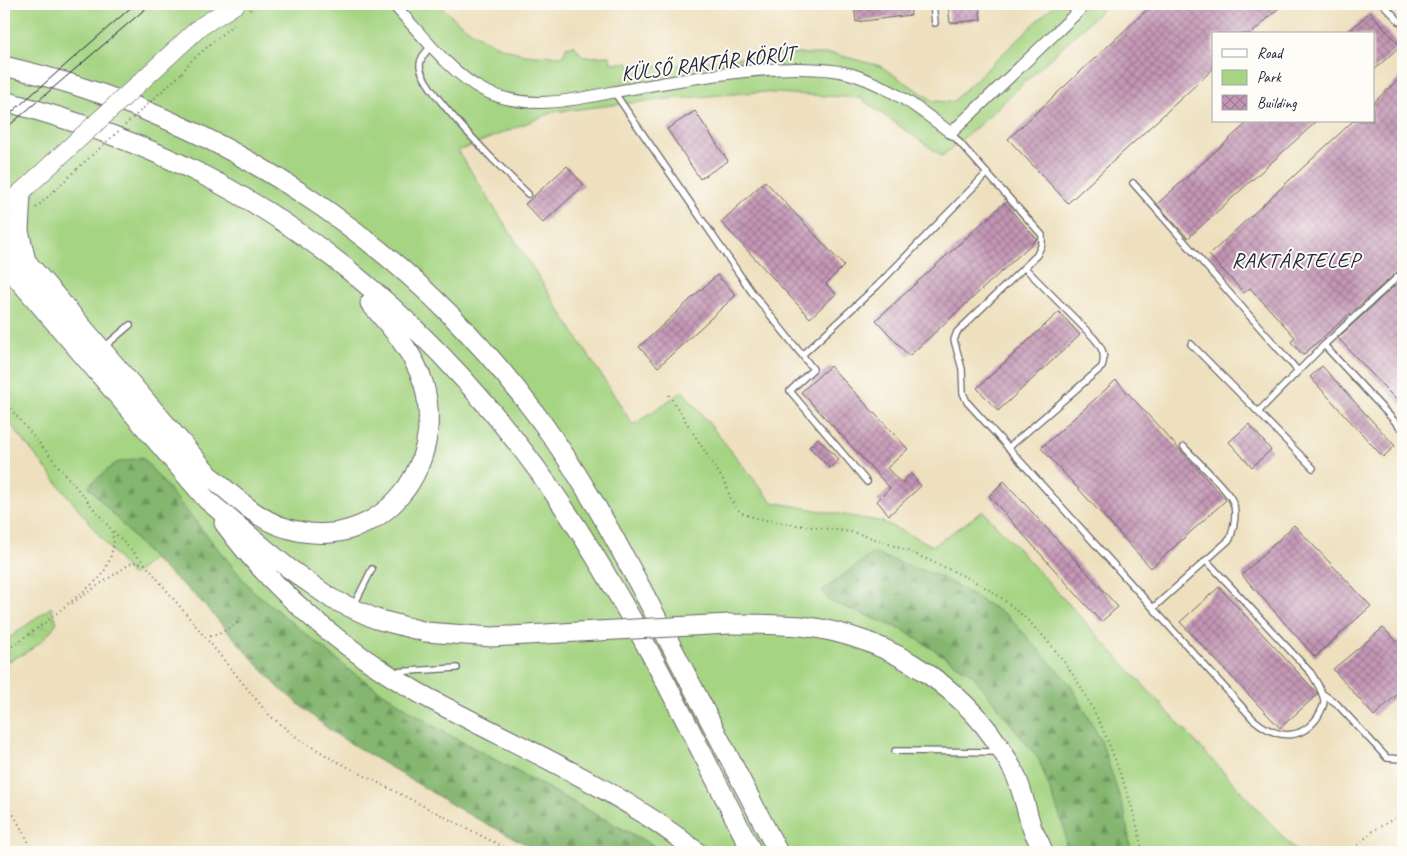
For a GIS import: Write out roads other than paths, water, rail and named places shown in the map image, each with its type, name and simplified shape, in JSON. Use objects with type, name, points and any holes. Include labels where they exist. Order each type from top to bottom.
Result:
[{"type":"highway","points":[[4,66],[94,90],[138,107],[253,162],[340,218],[438,301],[506,377],[539,418],[572,467],[628,563],[776,847]]},
{"type":"highway","points":[[4,101],[51,114],[119,137],[200,173],[269,214],[320,249],[380,297],[433,347],[481,399],[541,476],[577,527],[611,583],[661,673],[752,852]]},
{"type":"highway","points":[[26,188],[19,224],[20,241],[26,261]]},
{"type":"highway","points":[[4,240],[26,261],[211,477],[232,508],[270,552]]},
{"type":"highway","points":[[211,477],[271,522],[286,528],[316,534],[350,529],[368,521],[395,502],[416,474],[423,460],[428,423],[426,397],[416,367],[393,329],[320,249]]},
{"type":"highway","points":[[4,264],[11,277],[207,500],[237,541],[286,593],[344,643],[419,692],[585,778],[669,829],[697,852]]},
{"type":"highway","points":[[207,500],[307,583],[332,599],[402,627],[457,636],[492,637],[729,624],[802,626],[830,631],[882,648],[928,673],[947,687],[971,711],[1002,752],[1022,791],[1032,827],[1042,852]]},
{"type":"highway","points":[[1029,852],[1032,827]]},
{"type":"main road","points":[[4,207],[200,27],[216,4]]},
{"type":"main road","points":[[200,27],[243,7]]},
{"type":"street","name":"KÜLSŐ RAKTÁR KÖRÚT","points":[[393,4],[462,76],[483,90],[505,98],[550,103],[671,82],[736,74],[784,70],[829,71],[852,75],[877,84],[914,104],[951,133]]},
{"type":"street","points":[[951,133],[1086,4]]},
{"type":"lane","points":[[933,4],[935,23]]},
{"type":"lane","points":[[1383,4],[1403,25]]},
{"type":"lane","points":[[432,45],[422,58],[420,64],[426,81],[484,152],[528,194]]},
{"type":"lane","points":[[614,92],[751,291],[813,369],[790,391],[867,482]]},
{"type":"lane","points":[[951,133],[1042,235],[1042,244],[1037,254],[957,332],[954,340],[962,369],[963,393],[967,402],[1265,730],[1282,735],[1305,730],[1320,713],[1324,703],[1323,694],[1311,672],[1206,560]]},
{"type":"lane","points":[[802,355],[878,285],[987,173]]},
{"type":"lane","points":[[1133,183],[1298,371]]},
{"type":"lane","points":[[1008,448],[1102,367],[1105,358],[1102,348],[1094,338],[1024,267]]},
{"type":"lane","points":[[1258,412],[1324,345],[1403,272]]},
{"type":"lane","points":[[101,349],[130,326]]},
{"type":"lane","points":[[1190,344],[1313,468]]},
{"type":"lane","points":[[1324,345],[1400,427],[1403,425]]},
{"type":"lane","points":[[1153,608],[1230,539],[1235,514],[1232,500],[1184,446]]},
{"type":"lane","points":[[352,608],[372,569]]},
{"type":"lane","points":[[386,672],[457,668]]},
{"type":"lane","points":[[1323,694],[1336,703],[1387,758],[1401,759],[1403,757]]},
{"type":"lane","points":[[895,751],[1002,752]]},
{"type":"tram line","points":[[4,119],[135,4]]},
{"type":"tram line","points":[[4,130],[151,4]]},
{"type":"district","name":"RAKTÁRTELEP","points":[[1296,259]]}]
